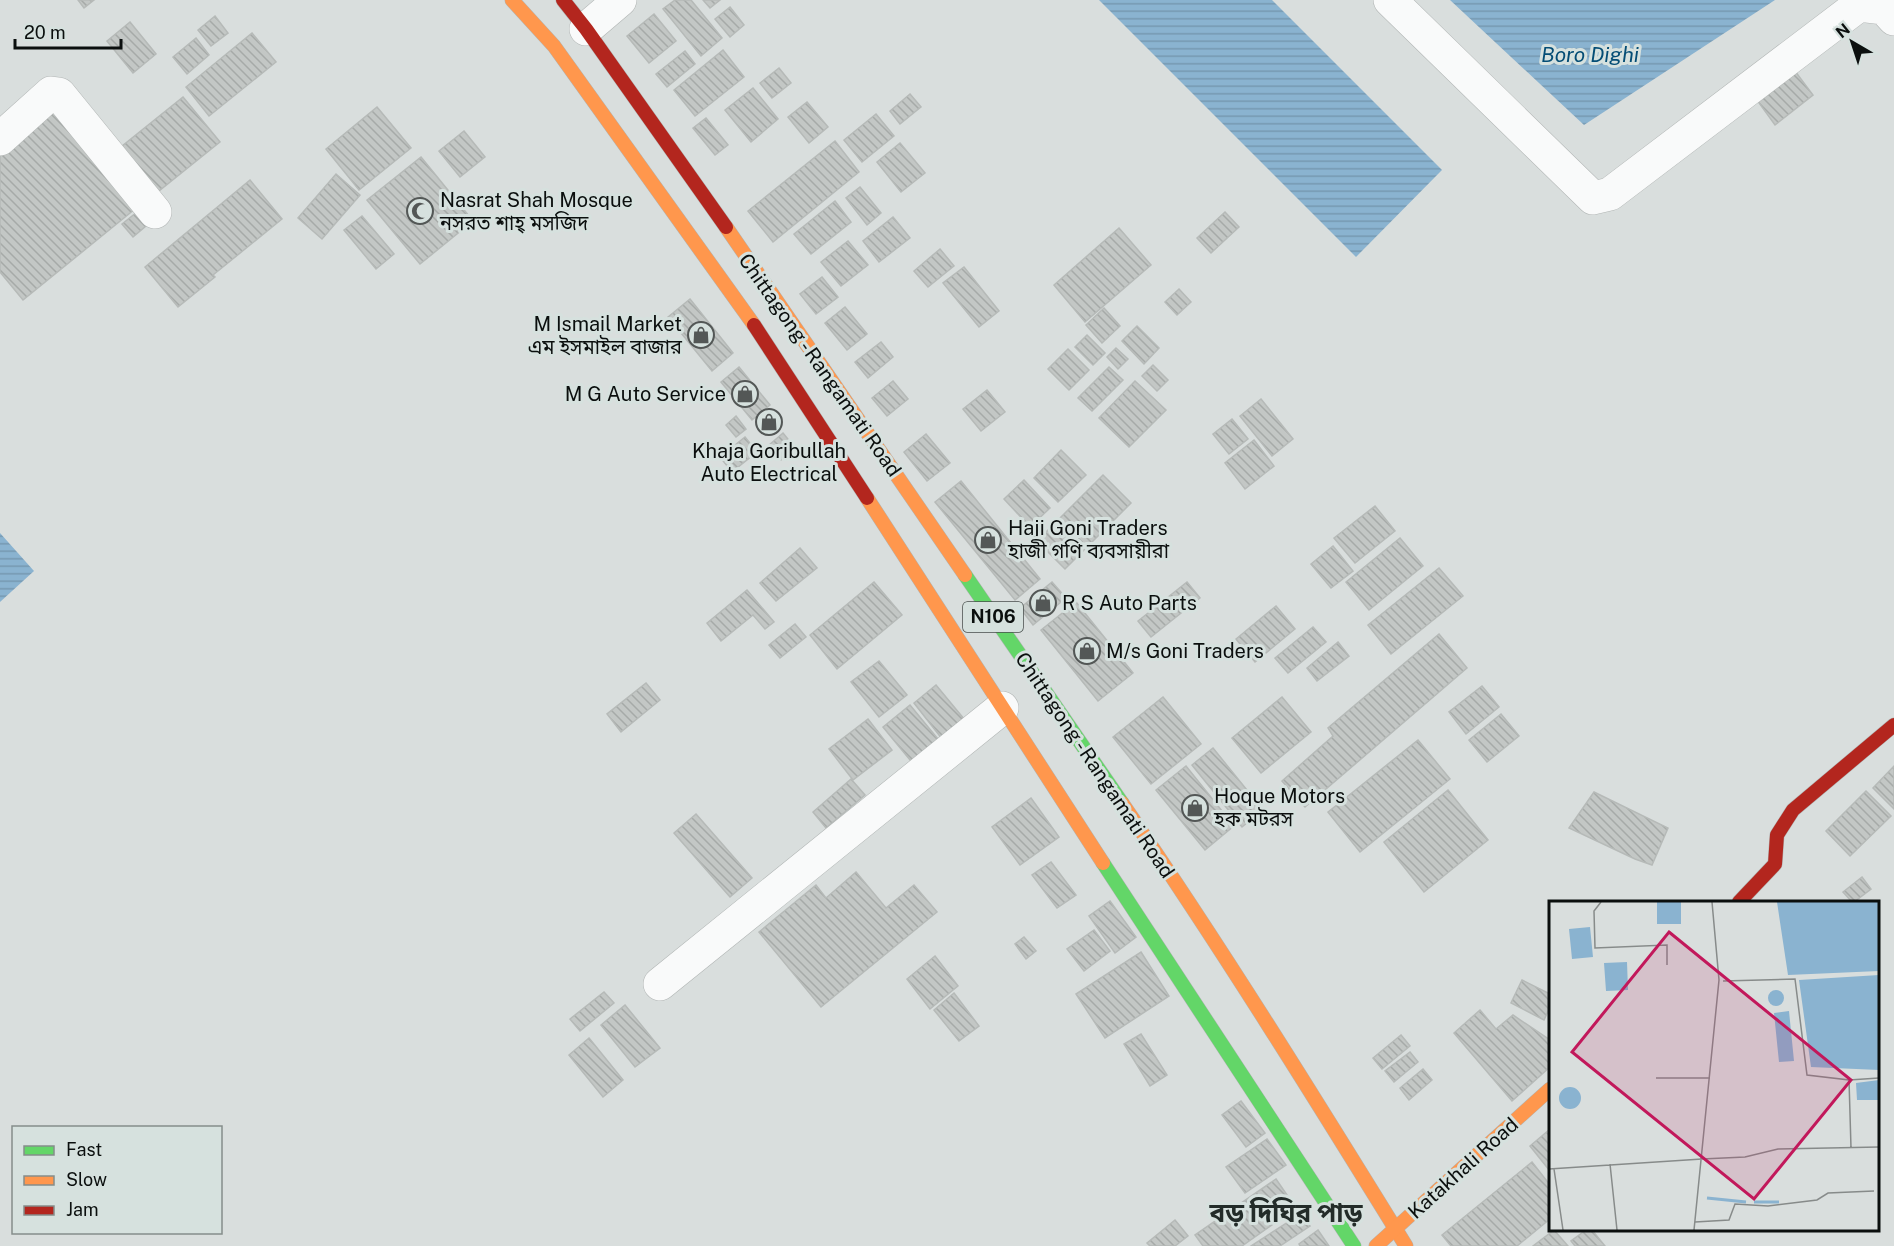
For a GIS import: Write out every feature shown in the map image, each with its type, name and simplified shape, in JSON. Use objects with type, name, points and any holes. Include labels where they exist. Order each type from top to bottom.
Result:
[{"type":"main road","name":"Chittagong - Rangamati Road","points":[[512,0],[554,46],[772,351],[1002,708],[1354,1246]]},
{"type":"main road","name":"Chittagong - Rangamati Road","points":[[563,0],[677,156],[1156,853],[1326,1116],[1406,1246]]},
{"type":"main road","points":[[1741,901],[1775,864],[1777,835],[1793,810],[1894,725]]},
{"type":"main road","name":"Katakhali Road","points":[[1376,1246],[1549,1091]]},
{"type":"street","points":[[586,29],[620,0]]},
{"type":"street","points":[[1390,0],[1593,198],[1610,194],[1859,5],[1890,9]]},
{"type":"street","points":[[0,139],[51,93],[59,94],[155,212]]},
{"type":"street","points":[[660,984],[1002,708]]},
{"type":"water","points":[[1099,0],[1272,0],[1442,170],[1356,257]]},
{"type":"water","name":"Boro Dighi","points":[[1450,0],[1775,0],[1584,125]]},
{"type":"water","points":[[0,533],[34,571],[0,602]]},
{"type":"building","points":[[78,0],[94,0],[84,8]]},
{"type":"building","points":[[675,0],[691,0],[722,38],[701,56],[663,9]]},
{"type":"building","points":[[703,0],[720,0],[710,8]]},
{"type":"building","points":[[730,7],[744,25],[730,37],[715,19]]},
{"type":"building","points":[[654,14],[676,41],[649,63],[627,36]]},
{"type":"building","points":[[215,16],[228,33],[211,46],[198,30]]},
{"type":"building","points":[[130,22],[156,54],[133,73],[107,41]]},
{"type":"building","points":[[252,33],[276,62],[209,116],[186,87]]},
{"type":"building","points":[[196,38],[209,55],[187,74],[173,57]]},
{"type":"building","points":[[723,50],[744,77],[695,116],[674,90]]},
{"type":"building","points":[[685,51],[695,64],[667,87],[656,74]]},
{"type":"building","points":[[1792,67],[1813,95],[1775,125],[1754,96]]},
{"type":"building","points":[[779,68],[791,83],[772,98],[760,83]]},
{"type":"building","points":[[753,88],[778,119],[751,142],[725,110]]},
{"type":"building","points":[[910,94],[921,107],[900,124],[890,111]]},
{"type":"building","points":[[183,97],[220,142],[154,195],[117,150]]},
{"type":"building","points":[[807,102],[828,127],[809,143],[788,117]]},
{"type":"building","points":[[377,107],[411,148],[359,190],[326,149]]},
{"type":"building","points":[[53,108],[135,209],[23,300],[0,272],[0,151]]},
{"type":"building","points":[[876,114],[894,136],[862,162],[844,140]]},
{"type":"building","points":[[706,118],[728,145],[715,155],[693,128]]},
{"type":"building","points":[[464,131],[485,157],[460,177],[439,151]]},
{"type":"building","points":[[835,141],[859,172],[773,242],[748,211]]},
{"type":"building","points":[[900,143],[925,173],[901,192],[877,162]]},
{"type":"building","name":"Nasrat Shah Mosque নসরত শাহ্‌ মসজিদ","points":[[421,157],[473,221],[420,264],[367,200]]},
{"type":"building","points":[[336,174],[360,195],[322,239],[298,218]]},
{"type":"building","points":[[250,180],[282,219],[213,275],[215,277],[178,307],[145,267]]},
{"type":"building","points":[[860,187],[881,213],[867,225],[846,198]]},
{"type":"building","points":[[835,201],[851,222],[811,254],[794,234]]},
{"type":"building","points":[[142,208],[152,221],[133,237],[122,224]]},
{"type":"building","points":[[1225,212],[1239,227],[1211,253],[1197,238]]},
{"type":"building","points":[[362,216],[394,254],[376,269],[344,230]]},
{"type":"building","points":[[893,217],[910,238],[879,262],[863,241]]},
{"type":"building","points":[[1119,228],[1151,265],[1085,322],[1054,285]]},
{"type":"building","points":[[848,241],[868,265],[841,286],[821,262]]},
{"type":"building","points":[[940,249],[954,266],[928,287],[914,271]]},
{"type":"building","points":[[964,267],[999,311],[979,327],[943,283]]},
{"type":"building","points":[[822,277],[838,297],[816,314],[800,294]]},
{"type":"building","points":[[1179,289],[1191,302],[1177,315],[1165,302]]},
{"type":"building","name":"M Ismail Market এম ইসমাইল বাজার","points":[[690,299],[733,353],[712,371],[668,317]]},
{"type":"building","points":[[845,307],[867,334],[847,350],[825,323]]},
{"type":"building","points":[[1104,308],[1120,326],[1102,343],[1086,325]]},
{"type":"building","points":[[1137,326],[1159,348],[1144,364],[1122,341]]},
{"type":"building","points":[[1087,335],[1105,353],[1093,365],[1075,347]]},
{"type":"building","points":[[881,342],[893,357],[868,378],[855,362]]},
{"type":"building","points":[[1116,348],[1128,359],[1118,369],[1107,357]]},
{"type":"building","points":[[1068,349],[1089,370],[1069,390],[1048,369]]},
{"type":"building","points":[[1153,365],[1168,380],[1157,391],[1142,376]]},
{"type":"building","name":"M G Auto Service","points":[[739,367],[770,405],[752,420],[721,382]]},
{"type":"building","points":[[1109,367],[1123,380],[1092,411],[1078,398]]},
{"type":"building","points":[[893,381],[908,399],[887,416],[872,398]]},
{"type":"building","points":[[1135,381],[1166,410],[1129,447],[1099,418]]},
{"type":"building","points":[[987,390],[1005,412],[981,431],[963,409]]},
{"type":"building","points":[[1261,399],[1293,439],[1272,456],[1240,416]]},
{"type":"building","points":[[736,416],[746,429],[736,437],[726,425]]},
{"type":"building","points":[[1232,419],[1248,439],[1229,454],[1213,434]]},
{"type":"building","points":[[783,433],[795,448],[781,460],[769,445]]},
{"type":"building","points":[[926,434],[950,463],[927,481],[904,452]]},
{"type":"building","points":[[745,437],[757,452],[732,472],[720,457]]},
{"type":"building","points":[[1254,440],[1274,466],[1245,489],[1225,463]]},
{"type":"building","points":[[1061,450],[1086,475],[1058,502],[1034,478]]},
{"type":"building","points":[[1103,475],[1131,503],[1065,569],[1037,541]]},
{"type":"building","points":[[1024,480],[1050,508],[1030,527],[1004,499]]},
{"type":"building","name":"Haji Goni Traders হাজী গণি ব্যবসায়ীরা","points":[[961,481],[1040,579],[1015,600],[935,502]]},
{"type":"building","points":[[1375,506],[1395,531],[1355,563],[1334,538]]},
{"type":"building","points":[[1400,538],[1423,566],[1369,610],[1346,582]]},
{"type":"building","points":[[1333,546],[1353,571],[1331,588],[1311,564]]},
{"type":"building","points":[[800,548],[817,568],[776,601],[760,583]]},
{"type":"building","points":[[1439,568],[1463,596],[1391,654],[1368,625]]},
{"type":"building","points":[[874,582],[902,615],[837,669],[810,635]]},
{"type":"building","name":"R S Auto Parts","points":[[1052,582],[1066,598],[1033,625],[1020,608]]},
{"type":"building","points":[[1187,582],[1200,598],[1151,637],[1138,621]]},
{"type":"building","points":[[747,590],[774,622],[765,629],[753,615],[721,641],[707,623]]},
{"type":"building","name":"M/s Goni Traders","points":[[1076,602],[1133,673],[1098,701],[1041,630]]},
{"type":"building","points":[[1276,606],[1295,629],[1255,662],[1236,639]]},
{"type":"building","points":[[795,624],[806,637],[780,658],[769,645]]},
{"type":"building","points":[[1313,627],[1326,642],[1288,673],[1275,658]]},
{"type":"building","points":[[1439,634],[1467,668],[1305,807],[1282,781],[1333,736],[1328,728]]},
{"type":"building","points":[[1338,642],[1349,656],[1317,681],[1307,668]]},
{"type":"building","points":[[879,661],[907,695],[879,717],[851,682]]},
{"type":"building","points":[[646,683],[660,700],[621,732],[607,714]]},
{"type":"building","points":[[936,685],[969,725],[946,744],[914,703]]},
{"type":"building","points":[[1482,686],[1499,707],[1466,734],[1449,712]]},
{"type":"building","points":[[1163,697],[1201,744],[1151,784],[1113,737]]},
{"type":"building","points":[[1282,697],[1311,732],[1261,773],[1232,738]]},
{"type":"building","points":[[910,705],[942,744],[915,766],[883,727]]},
{"type":"building","points":[[1501,714],[1519,736],[1487,762],[1469,740]]},
{"type":"building","points":[[868,719],[892,750],[853,780],[829,749]]},
{"type":"building","points":[[1418,740],[1450,779],[1360,852],[1328,812]]},
{"type":"building","points":[[1213,748],[1263,810],[1242,827],[1192,765]]},
{"type":"building","name":"Hoque Motors হক মটরস","points":[[1186,766],[1234,826],[1205,850],[1156,790]]},
{"type":"building","points":[[1894,766],[1894,809],[1873,788]]},
{"type":"building","points":[[851,779],[865,795],[826,828],[813,812]]},
{"type":"building","points":[[1448,790],[1488,840],[1424,892],[1384,842]]},
{"type":"building","points":[[1866,791],[1891,816],[1850,856],[1826,831]]},
{"type":"building","points":[[1594,792],[1668,828],[1652,865],[1569,828]]},
{"type":"building","points":[[1031,798],[1059,837],[1020,865],[992,827]]},
{"type":"building","points":[[696,814],[752,878],[730,897],[674,833]]},
{"type":"building","points":[[1051,862],[1076,895],[1057,908],[1032,875]]},
{"type":"building","points":[[856,872],[886,908],[914,885],[937,912],[821,1007],[759,932],[816,885],[826,898]]},
{"type":"building","points":[[1862,877],[1871,889],[1855,901],[1851,901],[1843,892]]},
{"type":"building","points":[[1110,901],[1136,937],[1115,953],[1089,916]]},
{"type":"building","points":[[1094,930],[1110,951],[1084,971],[1067,949]]},
{"type":"building","points":[[1024,937],[1036,951],[1026,959],[1015,944]]},
{"type":"building","points":[[1141,952],[1169,996],[1105,1038],[1076,994]]},
{"type":"building","points":[[935,956],[958,986],[930,1009],[907,979]]},
{"type":"building","points":[[1522,980],[1549,994],[1549,1009],[1544,1020],[1511,1003]]},
{"type":"building","points":[[604,992],[614,1003],[580,1031],[570,1019]]},
{"type":"building","points":[[954,993],[979,1026],[959,1041],[934,1010]]},
{"type":"building","points":[[625,1005],[660,1048],[635,1067],[601,1025]]},
{"type":"building","points":[[1480,1010],[1496,1029],[1513,1015],[1549,1039],[1549,1068],[1512,1101],[1454,1033]]},
{"type":"building","points":[[1141,1034],[1167,1075],[1150,1086],[1124,1044]]},
{"type":"building","points":[[1401,1035],[1410,1046],[1382,1069],[1373,1058]]},
{"type":"building","points":[[589,1038],[623,1080],[603,1097],[569,1055]]},
{"type":"building","points":[[1410,1052],[1418,1062],[1394,1082],[1385,1071]]},
{"type":"building","points":[[1423,1069],[1432,1080],[1409,1100],[1400,1088]]},
{"type":"building","points":[[1241,1101],[1265,1133],[1246,1147],[1222,1115]]},
{"type":"building","points":[[1549,1130],[1549,1170],[1530,1146]]},
{"type":"building","points":[[1267,1139],[1286,1165],[1245,1193],[1226,1167]]},
{"type":"building","points":[[1532,1162],[1549,1184],[1549,1220],[1517,1246],[1451,1246],[1442,1235]]},
{"type":"building","points":[[1276,1179],[1296,1208],[1242,1246],[1203,1246],[1195,1235]]},
{"type":"building","points":[[1302,1213],[1310,1226],[1280,1246],[1251,1246]]},
{"type":"building","points":[[1175,1220],[1188,1236],[1175,1246],[1150,1246],[1147,1243]]},
{"type":"building","points":[[1318,1230],[1329,1246],[1300,1246],[1299,1244]]},
{"type":"building","points":[[1555,1231],[1568,1246],[1533,1246]]},
{"type":"building","points":[[1585,1231],[1593,1231],[1605,1246],[1575,1246],[1571,1241]]},
{"type":"traffic: fast","points":[[965,575],[1122,803]]},
{"type":"traffic: fast","points":[[1103,863],[1354,1246]]},
{"type":"traffic: slow","points":[[512,0],[554,46],[754,325]]},
{"type":"traffic: slow","points":[[726,227],[965,575]]},
{"type":"traffic: slow","points":[[867,498],[1103,863]]},
{"type":"traffic: slow","points":[[1122,803],[1231,967],[1406,1246]]},
{"type":"traffic: slow","points":[[1376,1246],[1549,1090]]},
{"type":"traffic: jam","points":[[563,0],[726,227]]},
{"type":"traffic: jam","points":[[754,325],[867,498]]},
{"type":"traffic: jam","points":[[1740,901],[1775,864],[1777,835],[1793,810],[1894,725]]},
{"type":"place","name":"Nasrat Shah Mosque নসরত শাহ্‌ মসজিদ","points":[[420,211]]},
{"type":"place","name":"M Ismail Market এম ইসমাইল বাজার","points":[[701,335]]},
{"type":"place","name":"M G Auto Service","points":[[745,394]]},
{"type":"place","name":"Khaja Goribullah Auto Electrical","points":[[769,422]]},
{"type":"place","name":"Haji Goni Traders হাজী গণি ব্যবসায়ীরা","points":[[988,540]]},
{"type":"place","name":"R S Auto Parts","points":[[1043,603]]},
{"type":"place","name":"M/s Goni Traders","points":[[1087,651]]},
{"type":"place","name":"Hoque Motors হক মটরস","points":[[1195,808]]},
{"type":"district","name":"বড় দিঘির পাড়","points":[[1286,1213]]}]
